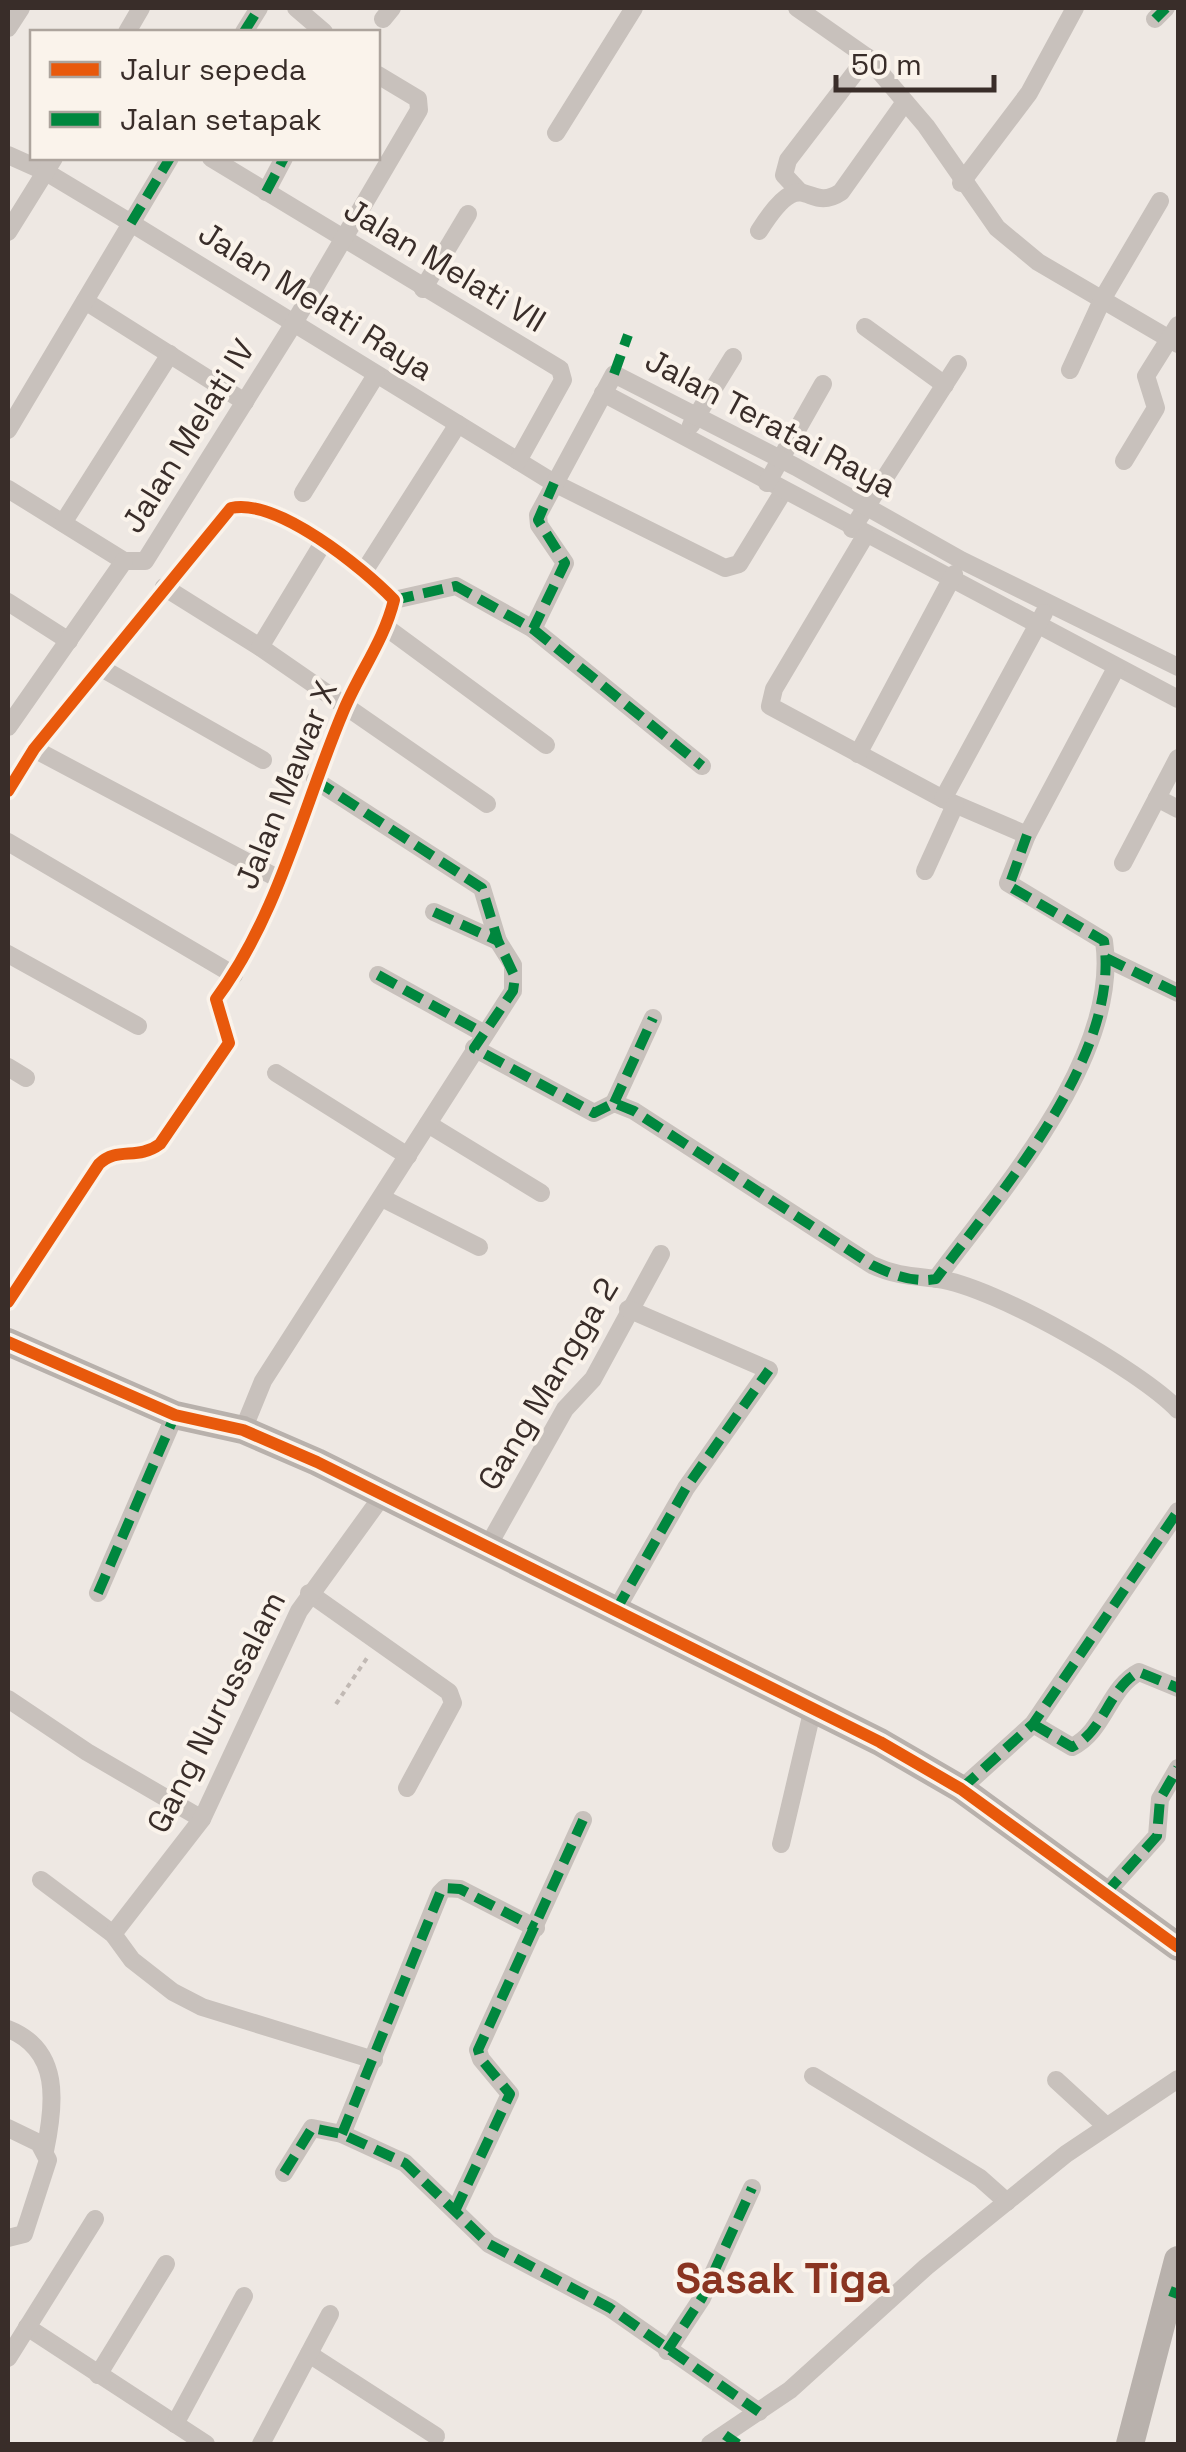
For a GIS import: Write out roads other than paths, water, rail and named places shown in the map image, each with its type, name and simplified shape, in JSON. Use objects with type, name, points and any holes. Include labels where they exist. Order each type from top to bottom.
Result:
[{"type":"street","points":[[8,28],[21,8]]},
{"type":"street","points":[[245,30],[260,8]]},
{"type":"street","points":[[296,8],[322,30]]},
{"type":"street","points":[[556,133],[634,8]]},
{"type":"street","points":[[797,8],[866,57],[905,102],[997,228],[1038,262],[1176,336],[1146,376],[1156,408],[1124,461]]},
{"type":"street","points":[[961,182],[1029,92],[1075,8]]},
{"type":"street","points":[[799,191],[784,175],[788,160],[866,57]]},
{"type":"street","name":"Jalan Melati IV","points":[[124,561],[145,561],[294,323],[420,106],[418,99],[380,76]]},
{"type":"street","points":[[759,231],[781,197],[799,191],[827,198],[841,192],[905,102]]},
{"type":"street","points":[[8,430],[169,160]]},
{"type":"street","name":"Jalan Melati VII","points":[[214,160],[562,371],[561,383],[518,461]]},
{"type":"street","points":[[266,192],[283,160]]},
{"type":"street","points":[[8,232],[50,164]]},
{"type":"street","name":"Jalan Melati Raya","points":[[50,164],[131,223],[554,483],[732,569],[775,488]]},
{"type":"street","points":[[1070,370],[1103,298],[1160,201]]},
{"type":"street","points":[[424,290],[468,214]]},
{"type":"street","points":[[84,301],[245,402]]},
{"type":"street","points":[[865,328],[945,385]]},
{"type":"street","points":[[62,523],[170,354]]},
{"type":"street","points":[[684,437],[733,357]]},
{"type":"street","points":[[958,364],[868,507],[859,533],[774,689],[770,706],[949,802],[1027,834]]},
{"type":"street","points":[[304,493],[376,375]]},
{"type":"street","name":"Jalan Teratai Raya","points":[[1178,667],[961,560],[781,460],[615,375],[604,393],[951,582],[1040,622],[1178,700]]},
{"type":"street","points":[[775,488],[781,460],[823,384]]},
{"type":"street","points":[[533,629],[566,563],[538,520],[604,393]]},
{"type":"street","points":[[365,570],[458,424]]},
{"type":"street","points":[[8,488],[124,561],[8,727]]},
{"type":"street","points":[[8,791],[34,749],[232,508],[259,508],[322,543],[365,570],[394,600],[456,586],[533,629],[702,766]]},
{"type":"street","points":[[260,647],[322,543]]},
{"type":"street","points":[[858,754],[961,560]]},
{"type":"street","points":[[164,588],[260,647],[487,804]]},
{"type":"street","name":"Jalan Mawar X","points":[[8,1302],[99,1164],[115,1154],[145,1154],[179,1117],[229,1042],[216,1000],[234,975],[279,879],[315,780],[346,706],[387,628],[394,600]]},
{"type":"street","points":[[8,602],[69,641]]},
{"type":"street","points":[[924,871],[949,802],[1049,603]]},
{"type":"street","points":[[387,628],[546,745]]},
{"type":"street","points":[[102,668],[263,760]]},
{"type":"street","points":[[936,1279],[1082,1065],[1094,1038],[1106,958],[1101,938],[1009,886],[1027,834],[1116,668]]},
{"type":"street","points":[[34,749],[279,879]]},
{"type":"street","points":[[1123,863],[1178,758]]},
{"type":"street","points":[[243,1430],[263,1381],[382,1198],[478,1040],[513,991],[513,965],[498,941],[482,888],[315,780]]},
{"type":"street","points":[[1157,798],[1178,809]]},
{"type":"street","points":[[8,842],[234,975]]},
{"type":"street","points":[[434,912],[498,941]]},
{"type":"street","points":[[8,954],[138,1026]]},
{"type":"street","points":[[1106,958],[1178,993]]},
{"type":"street","points":[[378,974],[594,1113],[614,1103],[654,1018]]},
{"type":"street","points":[[8,1067],[26,1078]]},
{"type":"street","points":[[276,1074],[408,1156]]},
{"type":"street","points":[[614,1103],[634,1110],[872,1265],[906,1278],[936,1279],[1055,1326],[1178,1410]]},
{"type":"street","points":[[428,1124],[541,1193]]},
{"type":"street","points":[[382,1198],[479,1247]]},
{"type":"street","name":"Gang Mangga 2","points":[[488,1546],[565,1409],[593,1379],[661,1254]]},
{"type":"street","points":[[616,1610],[686,1488],[769,1370],[628,1309]]},
{"type":"street","points":[[8,1342],[175,1414],[243,1430],[814,1708],[961,1788],[1178,1947]]},
{"type":"street","points":[[98,1593],[175,1414]]},
{"type":"street","name":"Gang Nurussalam","points":[[113,1934],[202,1820],[247,1730],[279,1646],[309,1594],[383,1495]]},
{"type":"street","points":[[961,1788],[1033,1724],[1178,1511]]},
{"type":"street","points":[[309,1594],[449,1692],[453,1703],[407,1788]]},
{"type":"street","points":[[1033,1724],[1072,1747],[1082,1742],[1129,1677],[1139,1672],[1178,1688]]},
{"type":"street","points":[[8,1699],[86,1752],[202,1820]]},
{"type":"street","points":[[781,1844],[814,1708]]},
{"type":"street","points":[[1105,1894],[1157,1836],[1160,1799],[1178,1768]]},
{"type":"street","points":[[455,2211],[510,2094],[481,2060],[478,2050],[582,1820]]},
{"type":"street","points":[[41,1880],[113,1934],[132,1960],[173,1992],[202,2007],[374,2060]]},
{"type":"street","points":[[342,2134],[446,1888],[460,1888],[536,1928]]},
{"type":"street","points":[[8,2030],[30,2040],[46,2062],[53,2100],[45,2151],[47,2171],[24,2234],[8,2238]]},
{"type":"street","points":[[813,2076],[980,2178],[1007,2202]]},
{"type":"street","points":[[724,2441],[790,2390],[926,2267],[1007,2202],[1105,2126],[1178,2079]]},
{"type":"street","points":[[1056,2080],[1105,2126]]},
{"type":"street","points":[[8,2128],[45,2151]]},
{"type":"street","points":[[284,2172],[306,2132],[322,2128],[416,2169],[489,2244],[610,2308],[759,2412]]},
{"type":"street","points":[[667,2351],[702,2298],[752,2188]]},
{"type":"street","points":[[8,2358],[95,2219]]},
{"type":"street","points":[[1130,2444],[1174,2292],[1178,2260]]},
{"type":"street","points":[[98,2375],[166,2264]]},
{"type":"street","points":[[175,2424],[244,2296]]},
{"type":"street","points":[[269,2442],[330,2314]]},
{"type":"street","points":[[27,2327],[206,2444]]},
{"type":"street","points":[[309,2354],[436,2436]]},
{"type":"district","name":"Sasak Tiga","points":[[783,2278]]}]
